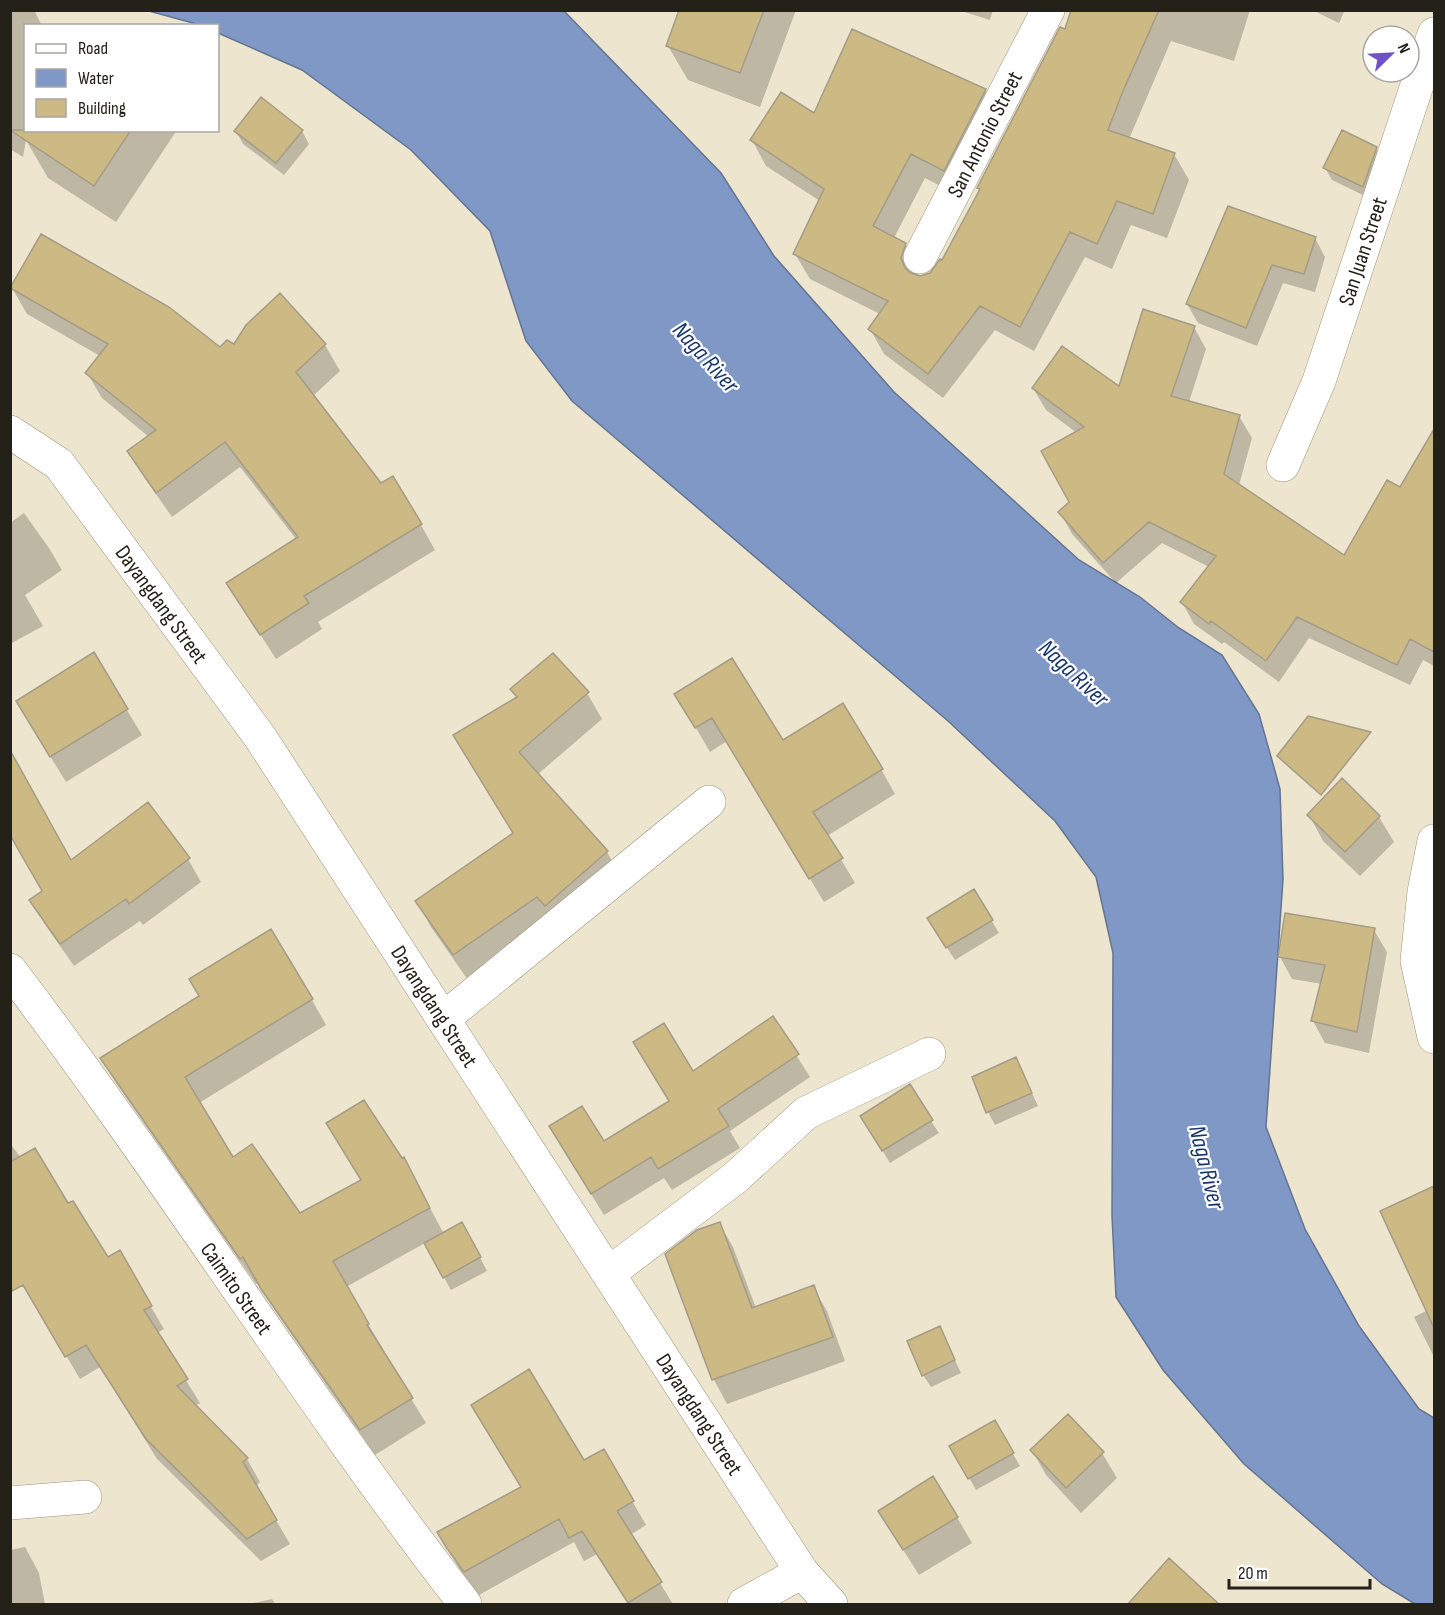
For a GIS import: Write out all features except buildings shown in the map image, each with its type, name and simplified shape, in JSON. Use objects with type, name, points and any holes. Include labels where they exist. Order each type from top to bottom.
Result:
[{"type":"street","name":"San Antonio Street","points":[[920,258],[1047,10]]},
{"type":"street","name":"San Juan Street","points":[[1283,465],[1319,381],[1434,34]]},
{"type":"street","name":"Dayangdang Street","points":[[10,432],[59,464],[260,737],[802,1572],[831,1605]]},
{"type":"street","points":[[443,1019],[709,802]]},
{"type":"street","points":[[1434,841],[1424,892],[1417,961],[1434,1037]]},
{"type":"street","name":"Caimito Street","points":[[10,970],[78,1060],[316,1402],[465,1605]]},
{"type":"street","points":[[609,1273],[735,1178],[806,1113],[929,1054]]},
{"type":"street","points":[[10,1503],[85,1497]]},
{"type":"street","points":[[744,1605],[802,1572]]},
{"type":"water","name":"Naga River","points":[[149,11],[564,11],[721,173],[774,256],[894,392],[1079,560],[1140,597],[1179,628],[1222,655],[1259,714],[1280,789],[1283,879],[1266,1127],[1305,1229],[1359,1326],[1419,1409],[1434,1418],[1434,1604],[1415,1604],[1382,1584],[1244,1464],[1163,1370],[1116,1297],[1112,1216],[1113,953],[1096,877],[1055,821],[948,721],[572,401],[526,341],[490,231],[411,150],[302,70],[219,33],[219,24],[196,24]]}]
